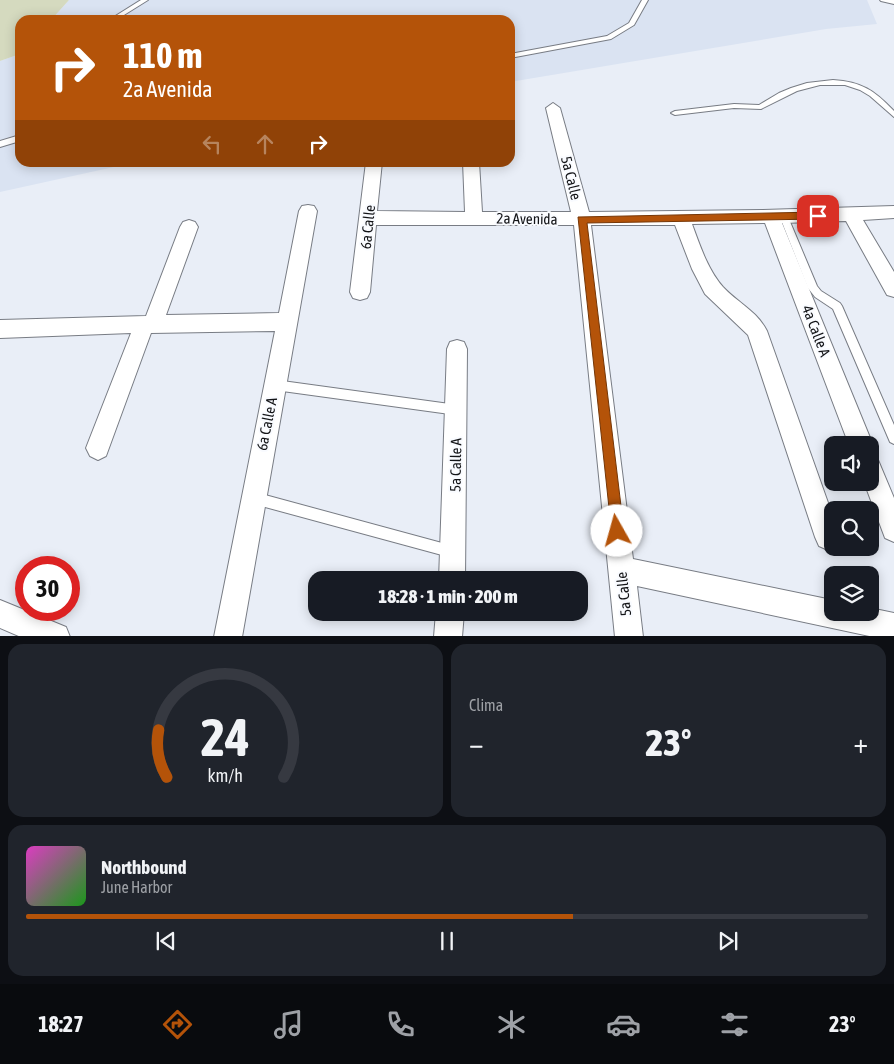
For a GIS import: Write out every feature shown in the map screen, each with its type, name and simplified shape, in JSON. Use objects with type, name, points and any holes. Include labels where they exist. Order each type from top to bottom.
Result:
[{"type":"street","name":"5a Calle","points":[[553,108],[582,220],[629,636]]},
{"type":"street","name":"6a Calle","points":[[360,292],[374,167]]},
{"type":"street","points":[[471,167],[474,218]]},
{"type":"street","name":"6a Calle A","points":[[228,636],[308,211]]},
{"type":"street","name":"2a Avenida","points":[[369,218],[582,220],[778,217],[894,212]]},
{"type":"street","points":[[851,214],[894,289]]},
{"type":"street","name":"4a Calle A","points":[[778,217],[858,436]]},
{"type":"street","points":[[681,218],[710,284],[719,295],[751,321],[757,331],[824,525]]},
{"type":"street","points":[[98,448],[189,227]]},
{"type":"street","points":[[0,330],[149,324],[286,322]]},
{"type":"street","name":"5a Calle A","points":[[453,571],[457,349]]},
{"type":"street","points":[[879,491],[894,529]]},
{"type":"street","points":[[622,570],[894,627]]},
{"type":"street","points":[[0,614],[56,636]]},
{"type":"street","points":[[448,636],[449,621]]},
{"type":"lane","points":[[120,15],[145,0]]},
{"type":"lane","points":[[515,55],[609,38],[632,24],[645,0]]},
{"type":"lane","points":[[883,0],[894,2]]},
{"type":"lane","points":[[675,113],[734,106],[760,107],[772,99],[828,82],[859,86],[894,115]]},
{"type":"lane","points":[[0,144],[15,140]]},
{"type":"lane","points":[[778,217],[812,288],[837,306],[894,438]]},
{"type":"lane","points":[[274,385],[457,410]]},
{"type":"lane","points":[[253,498],[454,552]]},
{"type":"shaded area","points":[[69,0],[867,0],[877,24],[826,29],[515,81],[515,15],[56,15]]},
{"type":"shaded area","points":[[15,56],[15,167],[114,167],[0,192],[0,61]]},
{"type":"green space","points":[[0,0],[69,0],[56,15],[15,15],[15,56],[0,61]]},
{"type":"route","points":[[617,531],[582,220],[818,216]]}]
